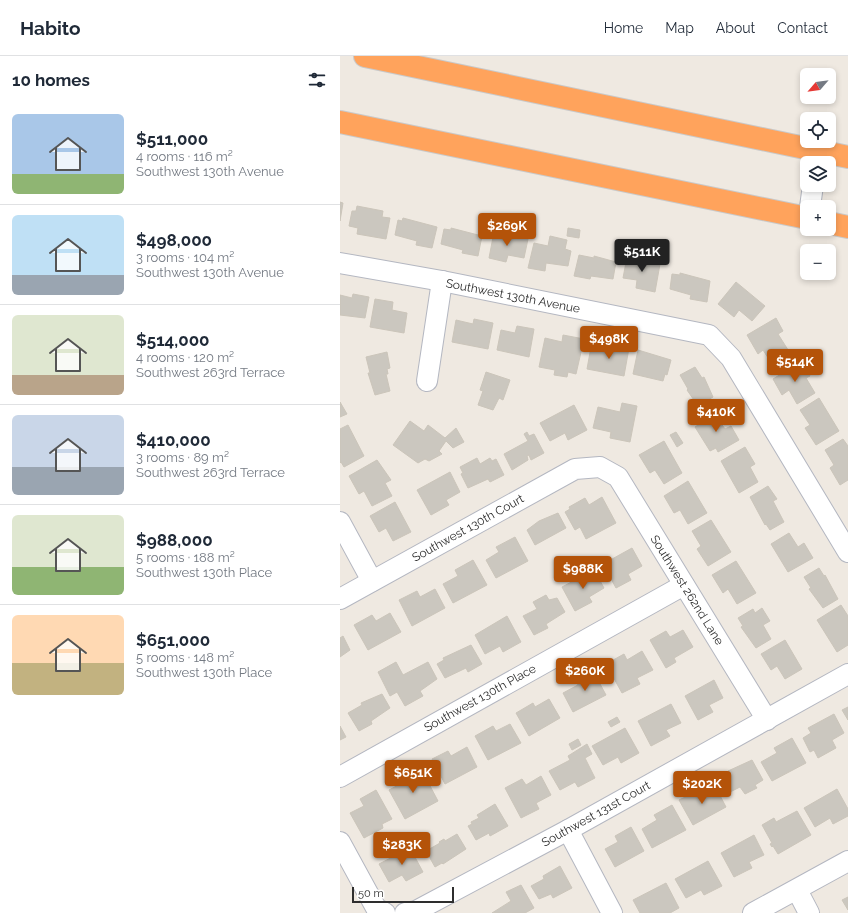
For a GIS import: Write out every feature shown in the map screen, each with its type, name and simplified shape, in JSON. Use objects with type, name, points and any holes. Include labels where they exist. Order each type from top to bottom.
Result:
[{"type":"highway","points":[[365,56],[814,156]]},
{"type":"highway","points":[[340,122],[800,217]]},
{"type":"highway","points":[[836,157],[848,157]]},
{"type":"highway","points":[[836,224],[848,227]]},
{"type":"street","name":"Southwest 130th Avenue","points":[[340,263],[442,281],[709,335],[731,358],[848,552]]},
{"type":"street","points":[[427,381],[442,281]]},
{"type":"street","name":"Southwest 130th Court","points":[[340,599],[575,469],[600,467]]},
{"type":"street","name":"Southwest 262nd Lane","points":[[600,467],[618,477],[767,720]]},
{"type":"street","points":[[340,522],[372,581]]},
{"type":"street","name":"Southwest 130th Place","points":[[340,776],[684,585]]},
{"type":"street","name":"Southwest 131st Court","points":[[405,913],[416,911],[568,830],[848,674]]},
{"type":"street","points":[[568,830],[612,913]]},
{"type":"street","points":[[340,842],[376,908],[385,913]]},
{"type":"street","points":[[753,913],[848,861]]},
{"type":"street","points":[[796,890],[809,913]]},
{"type":"building","points":[[340,202],[343,203],[340,221]]},
{"type":"building","points":[[357,206],[383,211],[382,217],[390,218],[386,239],[357,234],[358,228],[349,226],[352,211],[356,211]]},
{"type":"building","points":[[403,218],[437,227],[432,248],[416,245],[417,241],[395,235],[398,220],[402,221]]},
{"type":"building","points":[[451,228],[482,236],[478,256],[462,253],[463,250],[441,244],[444,229],[451,230]]},
{"type":"building","points":[[568,228],[580,230],[579,238],[567,236]]},
{"type":"building","points":[[494,232],[528,239],[524,258],[508,255],[506,262],[489,258]]},
{"type":"building","points":[[550,236],[567,240],[565,249],[571,251],[568,266],[546,263],[545,271],[528,268],[534,243],[548,246]]},
{"type":"building","points":[[579,255],[594,258],[594,256],[616,262],[613,279],[591,276],[590,279],[574,276]]},
{"type":"building","points":[[627,257],[660,264],[655,292],[636,288],[637,280],[623,278]]},
{"type":"building","points":[[680,273],[710,281],[707,302],[690,299],[691,295],[670,289],[672,274],[680,275]]},
{"type":"building","points":[[736,282],[765,306],[752,321],[739,310],[734,317],[718,304]]},
{"type":"building","points":[[353,294],[369,297],[365,318],[340,315],[340,295],[352,298]]},
{"type":"building","points":[[375,299],[393,302],[392,310],[407,313],[404,333],[370,327]]},
{"type":"building","points":[[776,318],[783,331],[778,334],[790,353],[772,364],[763,350],[758,354],[747,335]]},
{"type":"building","points":[[474,319],[493,323],[488,349],[452,342],[456,320],[473,324]]},
{"type":"building","points":[[517,326],[534,329],[529,357],[497,350],[501,330],[515,333]]},
{"type":"building","points":[[563,335],[584,339],[576,374],[568,372],[567,377],[554,375],[555,370],[539,367],[545,338],[562,342]]},
{"type":"building","points":[[610,344],[629,348],[624,376],[587,369],[591,347],[609,350]]},
{"type":"building","points":[[638,350],[671,360],[667,375],[665,374],[663,381],[633,374]]},
{"type":"building","points":[[387,352],[390,368],[387,369],[388,374],[386,374],[390,391],[375,395],[368,373],[370,373],[366,357]]},
{"type":"building","points":[[802,361],[810,376],[806,378],[815,393],[797,404],[789,390],[782,395],[773,379]]},
{"type":"building","points":[[695,367],[702,378],[704,377],[713,397],[698,406],[687,390],[688,389],[680,375]]},
{"type":"building","points":[[486,372],[510,380],[503,400],[499,398],[493,410],[478,405],[483,391],[480,390]]},
{"type":"building","points":[[819,398],[839,431],[816,445],[805,428],[810,425],[800,410]]},
{"type":"building","points":[[340,402],[347,414],[340,417]]},
{"type":"building","points":[[622,403],[637,406],[630,442],[610,438],[611,432],[593,428],[598,407],[620,412]]},
{"type":"building","points":[[574,405],[587,430],[568,440],[565,433],[550,441],[540,423]]},
{"type":"building","points":[[712,411],[725,429],[731,426],[739,440],[718,452],[716,448],[710,451],[695,427],[701,423],[698,419]]},
{"type":"building","points":[[410,421],[424,431],[428,425],[445,438],[456,428],[464,442],[453,448],[446,441],[439,451],[442,454],[429,461],[425,459],[418,463],[393,445]]},
{"type":"building","points":[[348,425],[364,456],[344,467],[341,462],[340,463],[340,429]]},
{"type":"building","points":[[527,432],[529,436],[534,434],[544,453],[531,460],[529,455],[527,456],[528,460],[512,470],[504,454],[528,441],[524,434]]},
{"type":"building","points":[[676,432],[683,443],[677,447],[670,435]]},
{"type":"building","points":[[843,439],[848,446],[848,480],[840,485],[830,468],[834,465],[825,450]]},
{"type":"building","points":[[664,441],[682,473],[664,484],[655,470],[650,473],[639,455]]},
{"type":"building","points":[[745,447],[755,464],[750,467],[758,482],[739,493],[721,461]]},
{"type":"building","points":[[477,458],[480,464],[490,458],[492,461],[496,459],[504,475],[490,482],[488,479],[468,488],[461,474],[463,473],[460,467]]},
{"type":"building","points":[[377,460],[391,480],[385,483],[392,496],[372,506],[364,491],[359,494],[349,476]]},
{"type":"building","points":[[450,472],[460,492],[446,500],[449,505],[431,515],[417,490]]},
{"type":"building","points":[[688,481],[707,513],[688,524],[680,510],[674,513],[664,496]]},
{"type":"building","points":[[768,486],[777,499],[773,501],[784,522],[770,530],[766,524],[765,525],[750,497]]},
{"type":"building","points":[[602,497],[616,523],[586,539],[580,527],[575,530],[565,512],[570,509],[569,507],[585,498],[589,505]]},
{"type":"building","points":[[395,502],[411,532],[393,541],[386,528],[379,532],[370,516]]},
{"type":"building","points":[[558,513],[566,528],[535,545],[527,530],[539,521]]},
{"type":"building","points":[[711,520],[731,552],[708,566],[697,549],[701,546],[692,531]]},
{"type":"building","points":[[789,533],[798,547],[804,543],[813,558],[788,572],[771,544]]},
{"type":"building","points":[[515,537],[528,561],[496,578],[486,560],[499,552],[496,547]]},
{"type":"building","points":[[632,548],[642,566],[628,574],[631,580],[616,588],[603,564]]},
{"type":"building","points":[[473,560],[487,585],[453,603],[443,584],[458,576],[455,570]]},
{"type":"building","points":[[736,561],[756,593],[737,604],[728,589],[723,593],[712,575]]},
{"type":"building","points":[[819,568],[824,576],[825,575],[838,599],[823,608],[809,589],[811,588],[804,577]]},
{"type":"building","points":[[594,570],[604,588],[589,597],[592,602],[575,611],[562,587]]},
{"type":"building","points":[[435,589],[445,608],[412,626],[399,600],[417,591],[420,597]]},
{"type":"building","points":[[546,595],[549,600],[557,598],[565,612],[546,624],[548,628],[534,635],[523,616],[537,609],[533,602]]},
{"type":"building","points":[[841,605],[848,616],[848,645],[837,652],[817,620]]},
{"type":"building","points":[[762,608],[770,621],[763,625],[771,639],[756,648],[741,627],[743,626],[738,618],[753,609],[755,613]]},
{"type":"building","points":[[390,613],[401,632],[368,650],[354,625],[372,615],[376,621]]},
{"type":"building","points":[[507,616],[521,642],[503,652],[500,646],[485,654],[475,635]]},
{"type":"building","points":[[683,630],[693,647],[674,658],[676,662],[666,668],[650,640],[666,631],[670,637]]},
{"type":"building","points":[[343,636],[350,650],[340,657],[340,638]]},
{"type":"building","points":[[785,640],[802,669],[785,679],[777,666],[771,670],[761,654]]},
{"type":"building","points":[[471,645],[482,664],[468,672],[466,668],[445,678],[437,664],[444,660],[443,658]]},
{"type":"building","points":[[642,651],[653,670],[637,678],[640,684],[622,693],[606,664],[624,654],[627,660]]},
{"type":"building","points":[[396,662],[403,675],[428,662],[437,679],[420,691],[423,696],[405,706],[397,692],[390,696],[378,672]]},
{"type":"building","points":[[593,671],[606,695],[573,712],[563,693],[578,685],[576,680]]},
{"type":"building","points":[[714,680],[723,698],[709,705],[713,712],[698,720],[685,696]]},
{"type":"building","points":[[382,694],[390,708],[371,721],[372,724],[359,731],[348,713],[362,705],[361,703]]},
{"type":"building","points":[[549,699],[560,718],[529,736],[516,713],[533,703],[535,707]]},
{"type":"building","points":[[671,704],[681,723],[666,730],[670,736],[651,746],[638,721]]},
{"type":"building","points":[[848,707],[848,720],[842,710]]},
{"type":"building","points":[[834,714],[844,733],[832,740],[836,748],[818,758],[814,750],[810,752],[803,738],[811,733],[808,728]]},
{"type":"building","points":[[617,717],[620,722],[611,727],[608,722]]},
{"type":"building","points":[[510,724],[521,743],[488,760],[475,736],[493,726],[496,731]]},
{"type":"building","points":[[340,726],[346,737],[340,740]]},
{"type":"building","points":[[625,728],[639,753],[621,763],[618,757],[603,765],[592,746]]},
{"type":"building","points":[[792,738],[806,763],[772,781],[761,762],[777,753],[774,748]]},
{"type":"building","points":[[578,739],[581,745],[572,750],[569,744]]},
{"type":"building","points":[[587,744],[592,754],[585,758],[595,778],[578,787],[575,782],[560,790],[549,771],[570,760],[568,756]]},
{"type":"building","points":[[467,747],[477,767],[445,784],[432,759],[448,751],[451,756]]},
{"type":"building","points":[[752,760],[763,780],[755,785],[757,788],[745,794],[740,787],[730,792],[721,777],[729,772],[728,771]]},
{"type":"building","points":[[420,767],[438,801],[405,819],[389,790],[404,782],[401,777]]},
{"type":"building","points":[[541,776],[551,795],[536,803],[539,809],[521,818],[505,788],[522,779],[526,785]]},
{"type":"building","points":[[716,788],[726,807],[693,825],[679,800],[698,791],[700,796]]},
{"type":"building","points":[[837,789],[848,809],[848,816],[833,824],[830,818],[815,827],[804,808]]},
{"type":"building","points":[[376,790],[392,819],[382,824],[383,828],[364,838],[350,813],[364,806],[360,799]]},
{"type":"building","points":[[495,804],[508,826],[490,836],[489,833],[476,840],[468,826],[472,824],[471,822],[479,818],[477,815]]},
{"type":"building","points":[[672,805],[686,830],[652,848],[642,829],[657,820],[654,815]]},
{"type":"building","points":[[797,811],[811,835],[778,854],[770,844],[772,843],[762,825],[774,818],[776,822]]},
{"type":"building","points":[[631,827],[644,851],[615,867],[605,849],[618,842],[615,836]]},
{"type":"building","points":[[457,834],[466,849],[443,864],[442,863],[435,867],[426,851],[444,839],[445,841]]},
{"type":"building","points":[[754,835],[764,855],[749,862],[752,868],[734,877],[721,853]]},
{"type":"building","points":[[410,848],[423,872],[406,881],[402,875],[389,882],[379,864]]},
{"type":"building","points":[[708,861],[722,886],[704,895],[701,890],[686,898],[675,879]]},
{"type":"building","points":[[560,866],[572,888],[553,898],[551,894],[539,899],[531,886],[544,879],[543,876]]},
{"type":"building","points":[[666,883],[679,908],[670,913],[640,913],[633,900]]},
{"type":"building","points":[[521,885],[534,908],[525,913],[492,913],[511,901],[506,892]]},
{"type":"building","points":[[848,897],[848,910],[842,900]]}]
